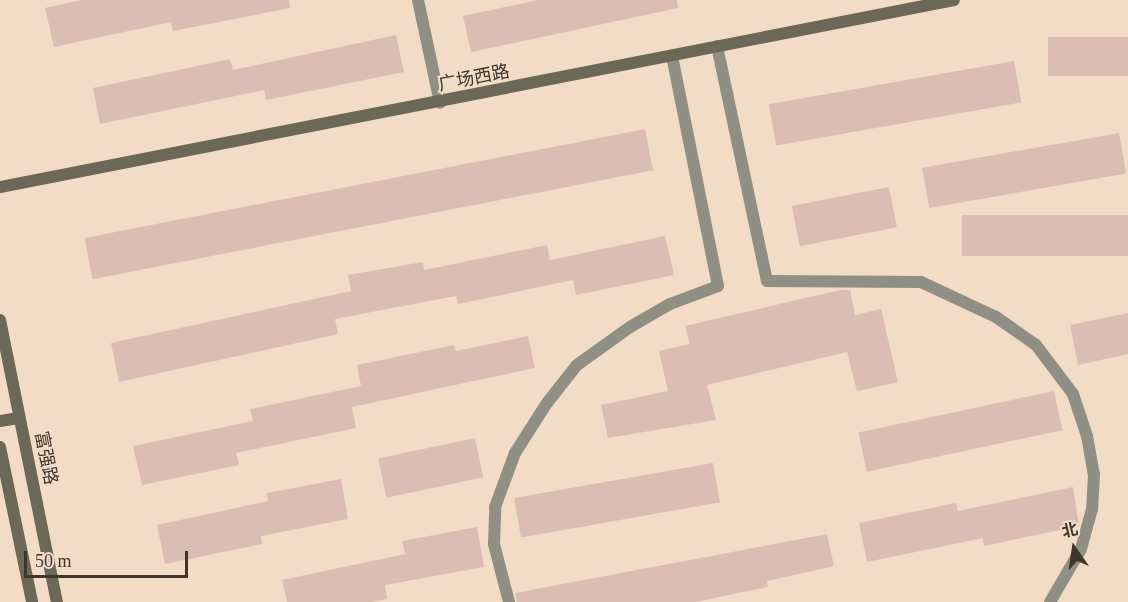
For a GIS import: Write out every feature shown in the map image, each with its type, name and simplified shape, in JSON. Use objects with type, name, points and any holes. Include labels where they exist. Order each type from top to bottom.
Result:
[{"type":"main road","name":"广场西路","points":[[0,187],[440,103],[954,0]]},
{"type":"main road","name":"富强路","points":[[0,320],[57,602]]},
{"type":"main road","points":[[0,421],[19,417]]},
{"type":"main road","points":[[0,447],[32,602]]},
{"type":"street","points":[[418,0],[440,103]]},
{"type":"street","points":[[717,46],[766,281],[921,282],[996,317],[1036,345],[1073,394],[1092,464],[1092,508],[1081,549],[1050,602]]},
{"type":"street","points":[[509,602],[500,583],[494,544],[495,507],[515,453],[547,403],[577,365],[630,327],[670,304],[718,286],[672,56]]},
{"type":"building","points":[[81,0],[289,0],[290,8],[173,31],[171,22],[54,47],[45,8]]},
{"type":"building","points":[[538,0],[677,0],[678,8],[471,52],[463,16]]},
{"type":"building","points":[[396,35],[404,72],[266,100],[264,90],[100,124],[93,88],[230,59],[233,70]]},
{"type":"building","points":[[1048,37],[1128,37],[1128,76],[1048,76]]},
{"type":"building","points":[[1014,61],[1021,102],[776,146],[769,104]]},
{"type":"building","points":[[645,129],[653,170],[93,279],[84,238]]},
{"type":"building","points":[[1119,133],[1126,173],[929,208],[922,168]]},
{"type":"building","points":[[889,187],[897,227],[800,246],[792,206]]},
{"type":"building","points":[[962,215],[1128,215],[1128,256],[962,256]]},
{"type":"building","points":[[665,236],[674,275],[576,295],[573,280],[458,304],[456,296],[335,319],[338,334],[119,382],[111,343],[351,291],[348,275],[423,262],[424,270],[547,245],[550,260]]},
{"type":"building","points":[[840,290],[850,290],[855,315],[881,309],[898,382],[857,391],[847,352],[707,385],[716,420],[608,438],[601,405],[668,391],[659,351],[690,344],[685,326]]},
{"type":"building","points":[[1128,313],[1128,354],[1078,365],[1070,325]]},
{"type":"building","points":[[528,336],[535,368],[352,407],[356,428],[236,453],[239,465],[142,485],[133,446],[253,421],[250,409],[361,386],[357,365],[454,345],[456,351]]},
{"type":"building","points":[[1054,391],[1062,430],[867,472],[858,433]]},
{"type":"building","points":[[475,438],[483,477],[386,498],[378,459]]},
{"type":"building","points":[[713,463],[720,502],[521,537],[514,498]]},
{"type":"building","points":[[341,479],[348,519],[261,536],[262,544],[165,564],[157,525],[268,501],[267,493]]},
{"type":"building","points":[[1073,487],[1079,526],[984,546],[983,538],[867,562],[859,523],[956,503],[958,511]]},
{"type":"building","points":[[477,527],[484,567],[385,585],[387,599],[371,602],[287,602],[282,580],[405,554],[402,541]]},
{"type":"building","points":[[827,534],[834,566],[767,581],[768,587],[695,602],[517,602],[515,593]]}]
